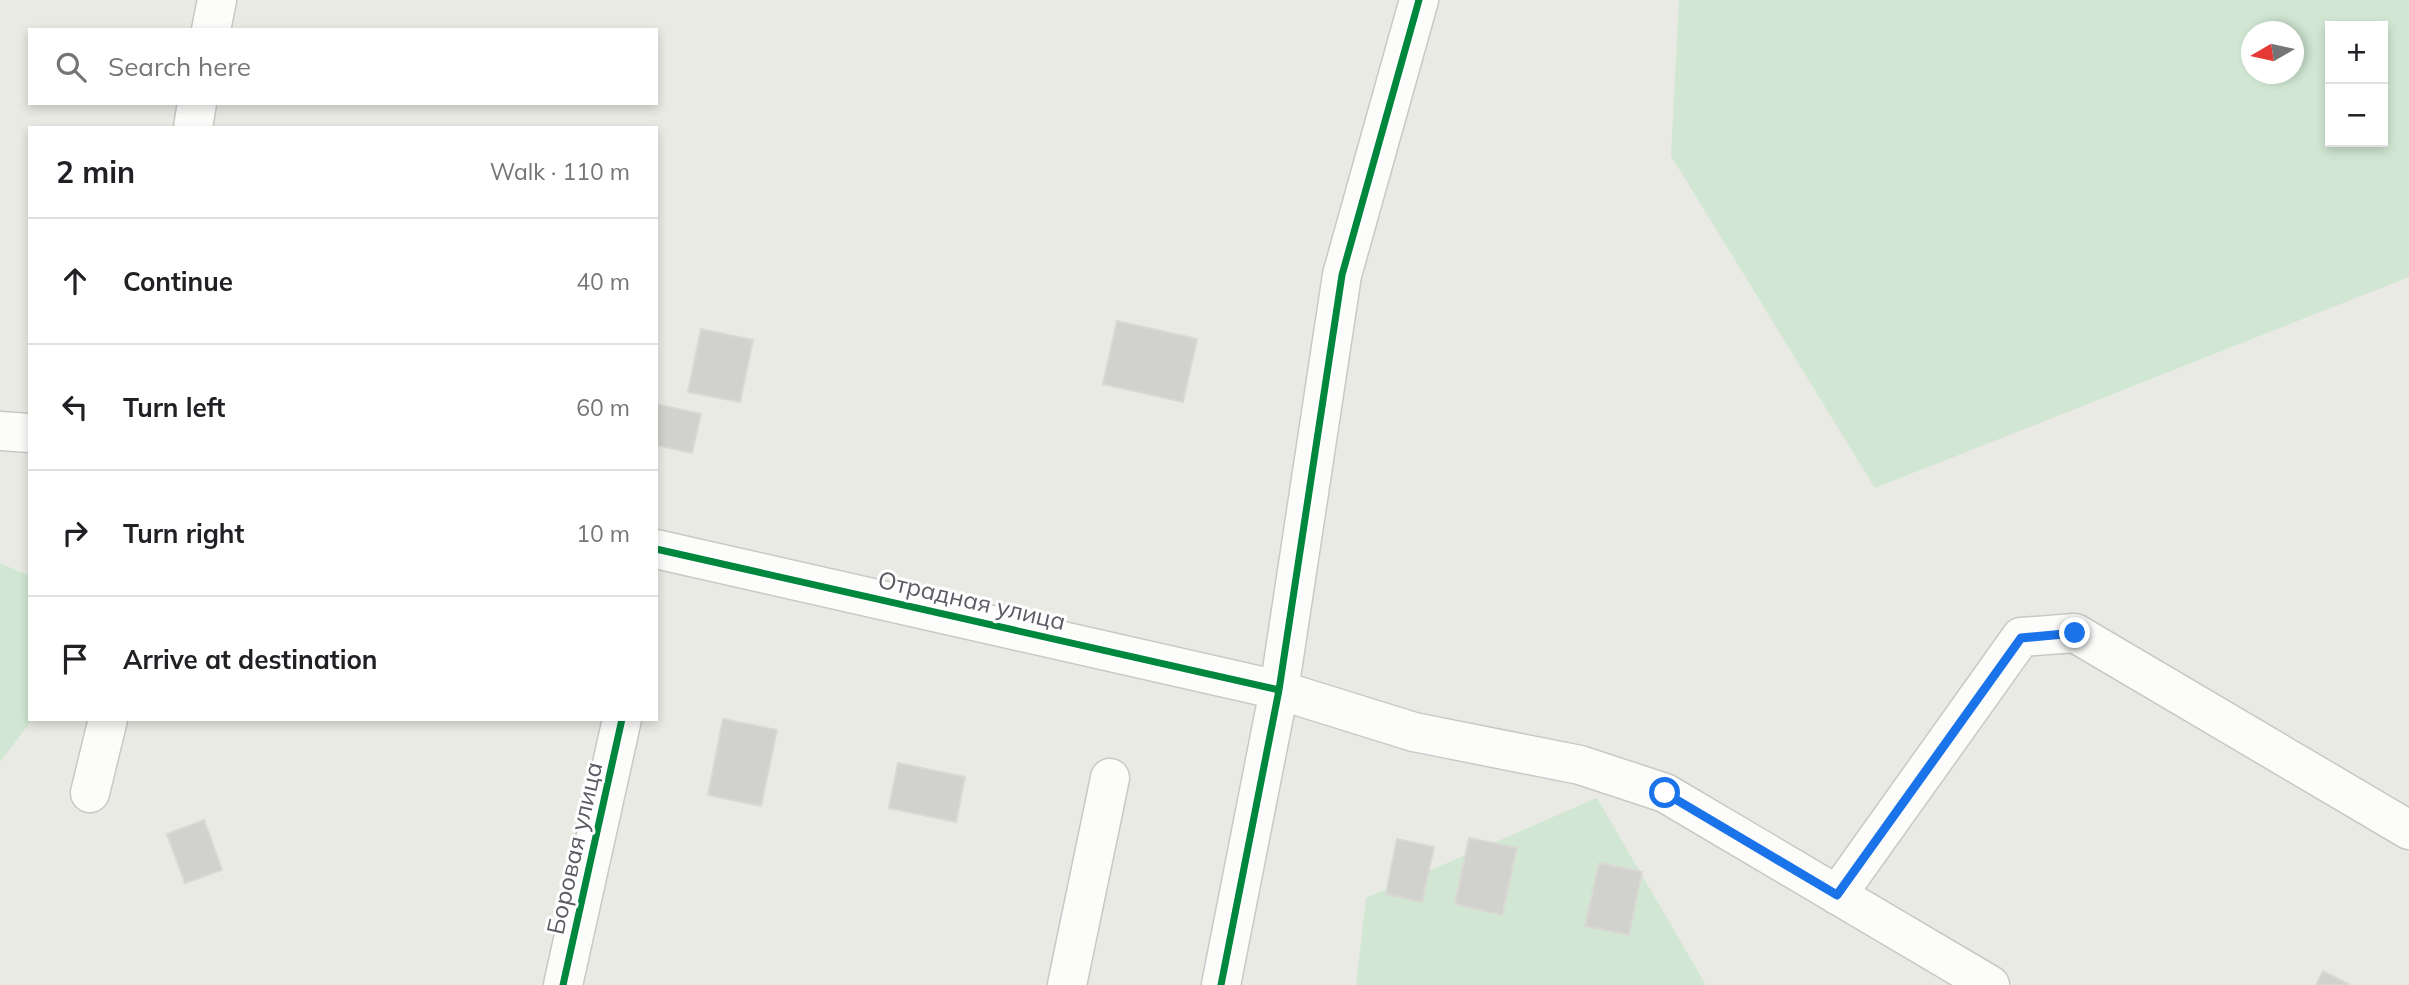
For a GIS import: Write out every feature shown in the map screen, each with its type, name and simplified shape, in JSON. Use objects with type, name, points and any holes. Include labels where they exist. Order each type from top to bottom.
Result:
[{"type":"street","points":[[211,28],[217,0]]},
{"type":"street","points":[[1221,985],[1279,690],[1342,275],[1419,0]]},
{"type":"street","points":[[193,126],[197,105]]},
{"type":"street","points":[[0,432],[28,433]]},
{"type":"street","name":"Отрадная улица","points":[[658,555],[1279,690],[1414,732],[1580,765],[1665,793],[1990,985]]},
{"type":"street","points":[[1837,895],[2021,638],[2075,633],[2409,830]]},
{"type":"street","points":[[90,793],[108,721]]},
{"type":"street","name":"Боровая улица","points":[[563,985],[622,721]]},
{"type":"street","points":[[1067,985],[1110,778]]},
{"type":"green space","points":[[1679,0],[2409,0],[2409,277],[1875,488],[1671,156]]},
{"type":"green space","points":[[0,563],[28,575],[28,721],[31,721],[0,762]]},
{"type":"green space","points":[[1597,798],[1706,985],[1356,985],[1366,898]]},
{"type":"building","points":[[1117,321],[1197,339],[1183,402],[1103,384]]},
{"type":"building","points":[[701,329],[753,340],[740,402],[688,392]]},
{"type":"building","points":[[658,404],[701,414],[692,453],[658,445]]},
{"type":"building","points":[[723,719],[777,730],[761,806],[708,795]]},
{"type":"building","points":[[898,763],[965,777],[956,822],[889,808]]},
{"type":"building","points":[[204,820],[222,870],[185,883],[167,834]]},
{"type":"building","points":[[1469,838],[1517,848],[1502,915],[1455,904]]},
{"type":"building","points":[[1397,839],[1434,847],[1422,902],[1386,894]]},
{"type":"building","points":[[1599,863],[1642,872],[1629,935],[1585,926]]},
{"type":"building","points":[[2323,971],[2350,985],[2316,985]]},
{"type":"cycle path","points":[[1221,985],[1279,690],[1342,275],[1419,0]]},
{"type":"cycle path","points":[[658,549],[1279,690]]},
{"type":"cycle path","points":[[563,985],[622,721]]},
{"type":"route","points":[[1665,793],[1837,895],[2021,638],[2075,633]]}]
